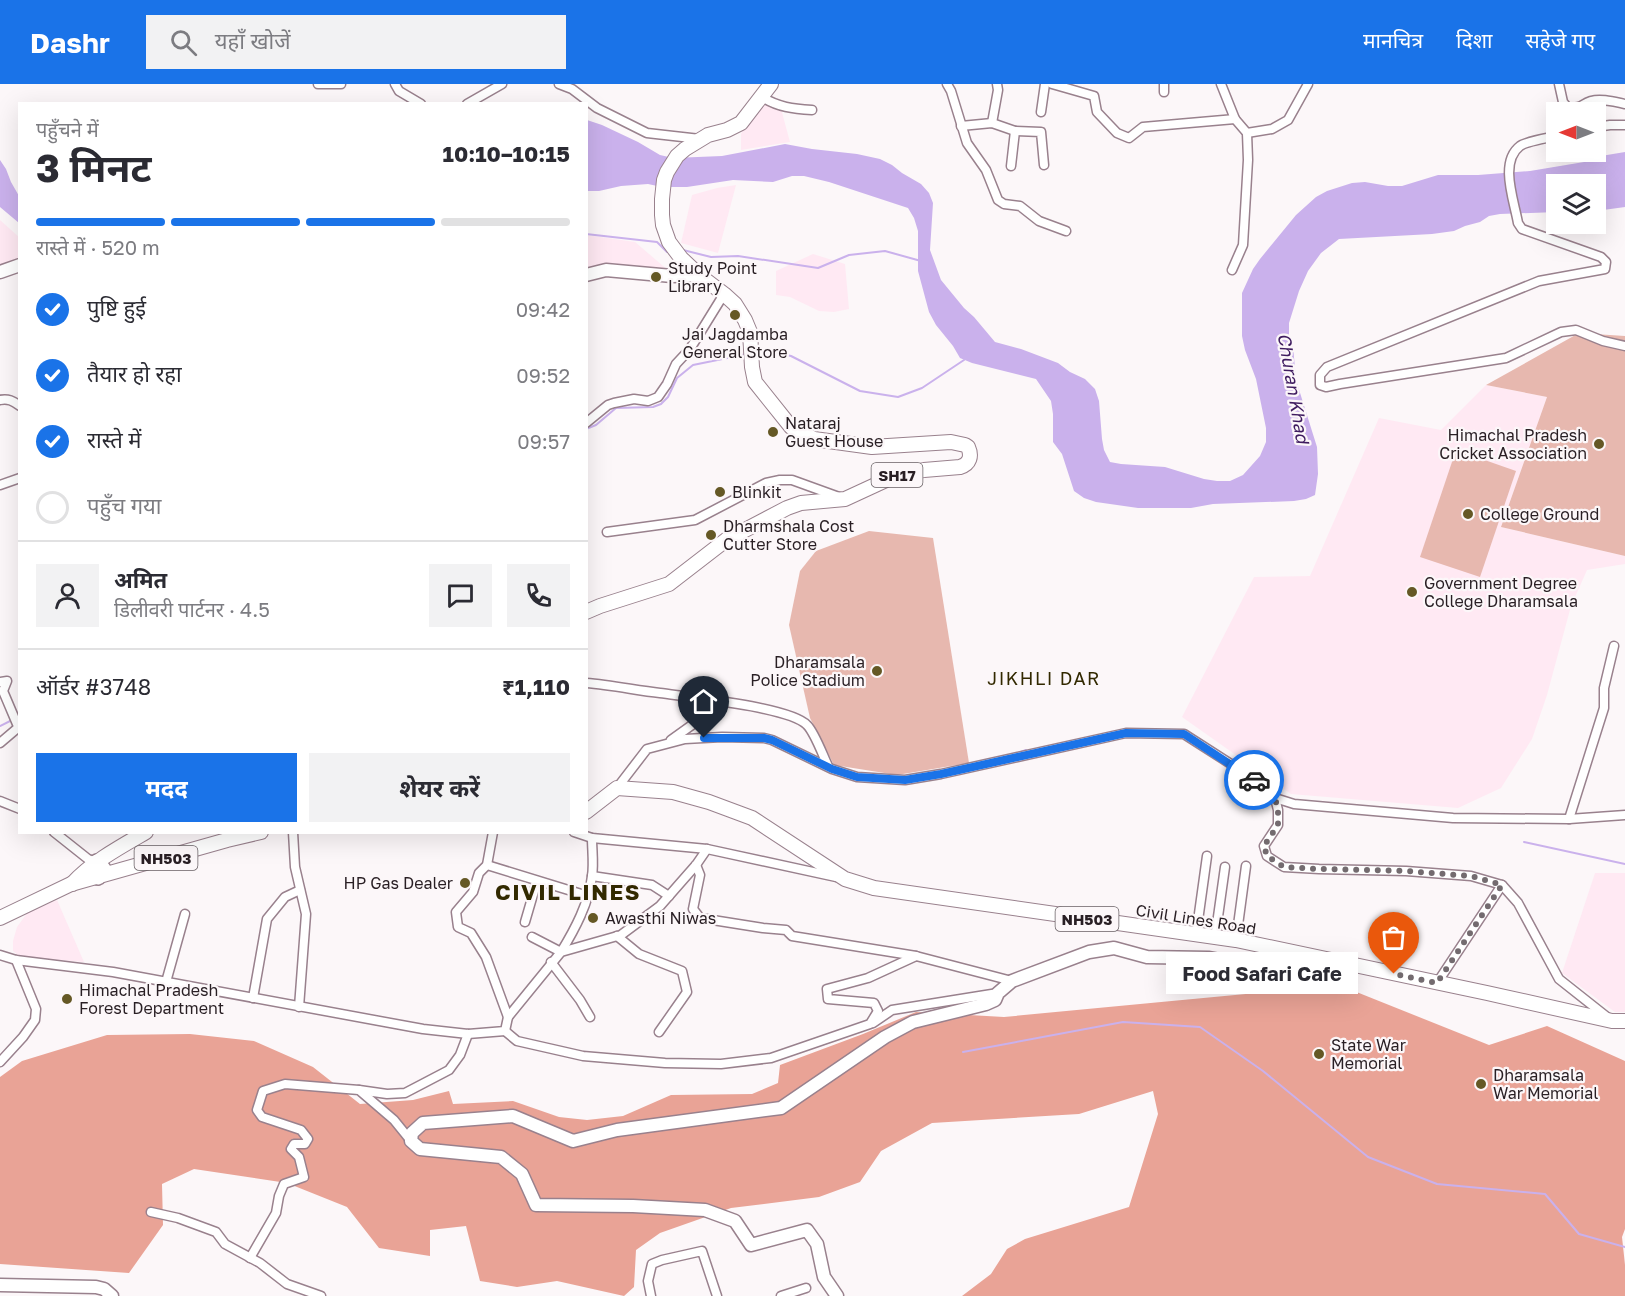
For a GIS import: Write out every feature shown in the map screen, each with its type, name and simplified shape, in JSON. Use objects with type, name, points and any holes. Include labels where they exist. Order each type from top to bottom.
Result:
[{"type":"main road","name":"SH17","points":[[588,611],[669,584],[726,540],[787,508],[801,503],[845,500],[892,477],[924,470],[964,466],[969,460],[969,450],[965,445],[951,442],[872,447],[808,437],[791,427],[759,387],[753,375],[750,332],[735,304],[699,275],[677,254],[669,242],[663,225],[663,188],[667,172],[677,156],[700,139],[736,126],[747,117],[771,84]]},
{"type":"main road","points":[[588,810],[617,788]]},
{"type":"main road","name":"Civil Lines Road","points":[[617,788],[673,792],[752,818],[845,879],[874,888],[1236,940],[1618,1021]]},
{"type":"main road","points":[[0,918],[71,884],[83,872],[98,870],[143,834]]},
{"type":"main road","name":"NH503","points":[[98,870],[252,834]]},
{"type":"street","points":[[318,84],[340,84]]},
{"type":"street","points":[[394,84],[399,91],[418,102]]},
{"type":"street","points":[[470,102],[502,84]]},
{"type":"street","points":[[559,84],[572,89],[597,108],[647,133],[700,139]]},
{"type":"street","points":[[947,84],[967,143],[986,170],[998,200],[1004,204],[1020,206],[1039,221],[1066,231]]},
{"type":"street","points":[[992,123],[997,84]]},
{"type":"street","points":[[1041,112],[1045,84]]},
{"type":"street","points":[[1052,84],[1071,87],[1094,96],[1097,112],[1117,134],[1129,138],[1143,127],[1235,119]]},
{"type":"street","points":[[1221,84],[1235,119],[1247,133],[1248,160],[1243,244],[1232,270]]},
{"type":"street","points":[[1247,133],[1272,129],[1288,120],[1308,84]]},
{"type":"street","points":[[1559,84],[1563,102],[1569,108],[1579,108],[1592,101],[1625,104]]},
{"type":"street","points":[[762,97],[788,108],[812,110]]},
{"type":"street","points":[[961,126],[992,123],[1015,130],[1041,132],[1044,165]]},
{"type":"street","points":[[1606,126],[1625,124]]},
{"type":"street","points":[[1011,166],[1015,130]]},
{"type":"street","points":[[1546,138],[1521,144],[1511,156],[1508,168],[1518,223],[1522,229],[1601,257],[1606,262],[1605,269],[1539,281],[1327,367],[1320,375],[1320,385],[1326,387],[1506,358],[1562,332],[1576,330],[1603,341],[1625,346]]},
{"type":"street","points":[[666,275],[677,254]]},
{"type":"street","points":[[0,272],[18,266]]},
{"type":"street","points":[[588,274],[606,270],[699,275]]},
{"type":"street","points":[[588,421],[608,405],[634,399],[658,398],[676,364],[690,349],[724,294]]},
{"type":"street","points":[[0,400],[5,399],[18,404]]},
{"type":"street","points":[[0,485],[18,479]]},
{"type":"street","points":[[607,532],[695,520],[766,483],[780,480],[792,480],[845,500]]},
{"type":"street","points":[[1569,819],[1604,708],[1604,688],[1614,646]]},
{"type":"street","points":[[0,682],[7,681],[3,692],[17,722],[0,743]]},
{"type":"street","points":[[588,683],[767,709],[800,720],[808,726],[828,767]]},
{"type":"street","points":[[666,744],[724,702]]},
{"type":"street","points":[[617,788],[647,749],[685,739],[764,738],[832,769],[857,777],[905,780],[1126,733],[1184,734],[1262,784],[1275,798],[1278,825],[1264,846],[1267,856],[1284,867],[1406,871],[1471,876],[1502,885],[1518,903],[1559,979],[1618,1021]]},
{"type":"street","points":[[1275,798],[1294,804],[1453,818],[1569,819],[1625,815]]},
{"type":"street","points":[[0,801],[18,808]]},
{"type":"street","points":[[56,834],[98,870]]},
{"type":"street","points":[[293,834],[295,867],[306,914],[299,1007]]},
{"type":"street","points":[[486,834],[490,848]]},
{"type":"street","points":[[493,834],[487,865],[479,873],[473,891],[456,912],[458,927],[471,933],[486,957],[508,1017]]},
{"type":"street","points":[[580,834],[592,838],[707,849],[845,879]]},
{"type":"street","points":[[505,1031],[508,1017],[561,952],[572,934],[588,896],[592,876],[592,838]]},
{"type":"street","points":[[532,937],[561,952],[621,935],[660,906],[707,849]]},
{"type":"street","points":[[1196,936],[1207,856]]},
{"type":"street","points":[[487,865],[588,896]]},
{"type":"street","points":[[696,865],[700,875],[693,909],[700,918],[786,930],[792,936],[916,956],[1012,981]]},
{"type":"street","points":[[1236,940],[1246,866]]},
{"type":"street","points":[[1215,938],[1225,867]]},
{"type":"street","points":[[592,876],[652,885],[669,896]]},
{"type":"street","points":[[525,922],[537,881]]},
{"type":"street","points":[[1437,983],[1502,885]]},
{"type":"street","points":[[252,998],[267,919],[285,897],[300,890]]},
{"type":"street","points":[[166,982],[185,914]]},
{"type":"street","points":[[616,936],[639,954],[682,971],[687,992],[659,1032]]},
{"type":"street","points":[[411,1140],[412,1133],[423,1123],[513,1116],[573,1142],[617,1131],[781,1108],[885,1037],[913,1022],[986,1004],[995,1000],[998,993],[1012,981],[1089,952],[1114,948],[1147,957],[1208,958],[1280,971],[1287,965],[1288,952]]},
{"type":"street","points":[[0,955],[16,960],[113,972],[423,1029],[468,1034],[505,1031],[517,1041],[583,1056],[665,1063],[722,1065],[771,1058],[870,1024],[892,1010],[998,993]]},
{"type":"street","points":[[870,1024],[878,1011],[874,1003],[828,999],[827,988],[868,978],[916,956]]},
{"type":"street","points":[[0,1062],[35,1020],[36,1009],[16,960]]},
{"type":"street","points":[[551,962],[590,1017]]},
{"type":"street","points":[[250,1258],[276,1213],[284,1184],[304,1177],[299,1157],[291,1149],[294,1144],[305,1144],[308,1139],[301,1130],[262,1116],[257,1110],[263,1091],[285,1084],[387,1094],[405,1093],[449,1070],[460,1055],[468,1034]]},
{"type":"street","points":[[359,1090],[394,1120],[420,1149],[501,1157],[522,1174],[536,1206],[633,1206],[705,1210],[735,1221],[751,1245],[807,1230],[817,1244],[824,1277],[837,1296]]},
{"type":"street","points":[[151,1212],[178,1218],[216,1232],[225,1244],[260,1263],[286,1284],[321,1296]]},
{"type":"street","points":[[651,1296],[648,1281],[652,1264],[702,1251],[717,1296]]},
{"type":"street","points":[[0,1285],[96,1287],[104,1289],[112,1296]]},
{"type":"street","points":[[781,1296],[806,1288]]},
{"type":"shaded area","points":[[758,99],[780,105],[790,142],[741,150],[741,134]]},
{"type":"shaded area","points":[[736,185],[718,253],[681,243],[692,195]]},
{"type":"shaded area","points":[[0,220],[18,236],[18,262],[0,269]]},
{"type":"shaded area","points":[[588,235],[635,242],[670,272],[588,269]]},
{"type":"shaded area","points":[[813,254],[845,264],[849,309],[834,312],[819,311],[790,297],[776,295],[776,271]]},
{"type":"shaded area","points":[[1579,333],[1625,336],[1625,556],[1501,527],[1547,397],[1486,385]]},
{"type":"shaded area","name":"Government Degree College Dharamsala","points":[[1486,385],[1547,397],[1501,527],[1625,556],[1625,564],[1587,570],[1571,606],[1547,695],[1532,739],[1501,788],[1458,808],[1291,794],[1182,717],[1254,577],[1310,576],[1379,418],[1441,430]]},
{"type":"shaded area","name":"College Ground","points":[[1456,450],[1516,471],[1480,577],[1420,557]]},
{"type":"shaded area","name":"Dharamsala Police Stadium","points":[[869,531],[933,538],[969,763],[897,775],[834,765],[810,718],[789,625],[800,571],[816,551]]},
{"type":"shaded area","points":[[1595,873],[1625,873],[1625,1012],[1615,1012],[1562,973]]},
{"type":"shaded area","points":[[57,900],[84,962],[20,957],[13,951],[17,927],[28,912]]},
{"type":"shaded area","points":[[1339,985],[1489,1045],[1547,1026],[1625,1061],[1625,1229],[1622,1237],[1625,1296],[962,1296],[991,1274],[1007,1249],[1025,1239],[1129,1207],[1158,1114],[1153,1091],[1079,1114],[932,1123],[881,1151],[860,1182],[819,1197],[731,1208],[660,1233],[636,1250],[634,1287],[624,1296],[557,1281],[517,1287],[480,1281],[466,1226],[430,1230],[430,1256],[379,1248],[347,1207],[287,1183],[194,1169],[162,1184],[163,1225],[129,1273],[0,1264],[0,1077],[22,1061],[107,1035],[190,1034],[254,1041],[313,1067],[360,1104],[413,1100],[449,1091],[453,1104],[513,1101],[559,1117],[587,1120],[623,1116],[671,1095],[752,1094],[778,1083],[780,1065],[916,1012],[1004,1017]]},
{"type":"water","name":"Churan Khad","points":[[588,120],[638,142],[660,155],[673,158],[722,156],[785,144],[880,159],[921,184],[929,193],[933,203],[930,250],[941,280],[995,342],[1058,363],[1085,379],[1095,389],[1099,401],[1104,450],[1110,462],[1165,467],[1204,479],[1230,481],[1243,475],[1260,456],[1266,442],[1266,428],[1256,379],[1242,336],[1242,293],[1260,259],[1296,215],[1316,197],[1352,183],[1402,186],[1438,175],[1530,171],[1584,162],[1606,162],[1606,155],[1625,152],[1625,207],[1606,210],[1606,174],[1546,174],[1546,212],[1489,216],[1480,222],[1454,231],[1432,234],[1339,239],[1321,253],[1308,271],[1289,323],[1296,380],[1317,447],[1318,474],[1315,495],[1294,501],[1213,504],[1191,508],[1138,508],[1096,502],[1074,491],[1062,454],[1053,442],[1051,401],[1036,379],[960,358],[936,325],[929,312],[918,271],[918,231],[908,208],[804,176],[792,176],[773,182],[733,180],[687,187],[662,187],[648,184],[588,191]]},
{"type":"water","points":[[0,160],[18,194],[18,222],[0,207]]},
{"type":"waterway","points":[[588,234],[657,242],[669,252]]},
{"type":"waterway","points":[[683,250],[711,257],[738,256],[818,268],[849,255],[885,251],[921,261]]},
{"type":"waterway","points":[[756,352],[765,350],[791,356],[860,391],[898,397],[922,388],[964,360]]},
{"type":"waterway","points":[[588,428],[596,425],[616,408],[653,407],[661,404],[668,397],[677,378],[693,365],[747,354]]},
{"type":"waterway","points":[[0,726],[18,717]]},
{"type":"waterway","points":[[1018,753],[1026,750]]},
{"type":"waterway","points":[[1524,842],[1625,864]]},
{"type":"waterway","points":[[963,1052],[1123,1022],[1200,1027],[1263,1071],[1368,1157],[1437,1184],[1545,1194],[1579,1234],[1625,1247]]},
{"type":"way so far","points":[[1254,780],[1262,784],[1275,798],[1278,825],[1264,846],[1267,856],[1284,867],[1406,871],[1471,876],[1502,885],[1437,983],[1394,974]]},
{"type":"place","name":"Study Point Library","points":[[656,277]]},
{"type":"place","name":"Jai Jagdamba General Store","points":[[735,315]]},
{"type":"place","name":"Nataraj Guest House","points":[[773,432]]},
{"type":"place","name":"Himachal Pradesh Cricket Association","points":[[1599,444]]},
{"type":"place","name":"Blinkit","points":[[720,492]]},
{"type":"place","name":"College Ground","points":[[1468,514]]},
{"type":"place","name":"Dharmshala Cost Cutter Store","points":[[711,535]]},
{"type":"place","name":"Government Degree College Dharamsala","points":[[1412,592]]},
{"type":"place","name":"Dharamsala Police Stadium","points":[[877,671]]},
{"type":"place","name":"HP Gas Dealer","points":[[465,883]]},
{"type":"place","name":"Awasthi Niwas","points":[[593,918]]},
{"type":"place","name":"Food Safari Cafe","points":[[1394,974]]},
{"type":"place","name":"Himachal Pradesh Forest Department","points":[[67,999]]},
{"type":"place","name":"State War Memorial","points":[[1319,1054]]},
{"type":"place","name":"Dharamsala War Memorial","points":[[1481,1084]]},
{"type":"district","name":"JIKHLI DAR","points":[[1044,678]]},
{"type":"district","name":"CIVIL LINES","points":[[568,891]]},
{"type":"route","points":[[704,738],[764,738],[832,769],[857,777],[905,780],[1126,733],[1184,734],[1254,780]]}]
